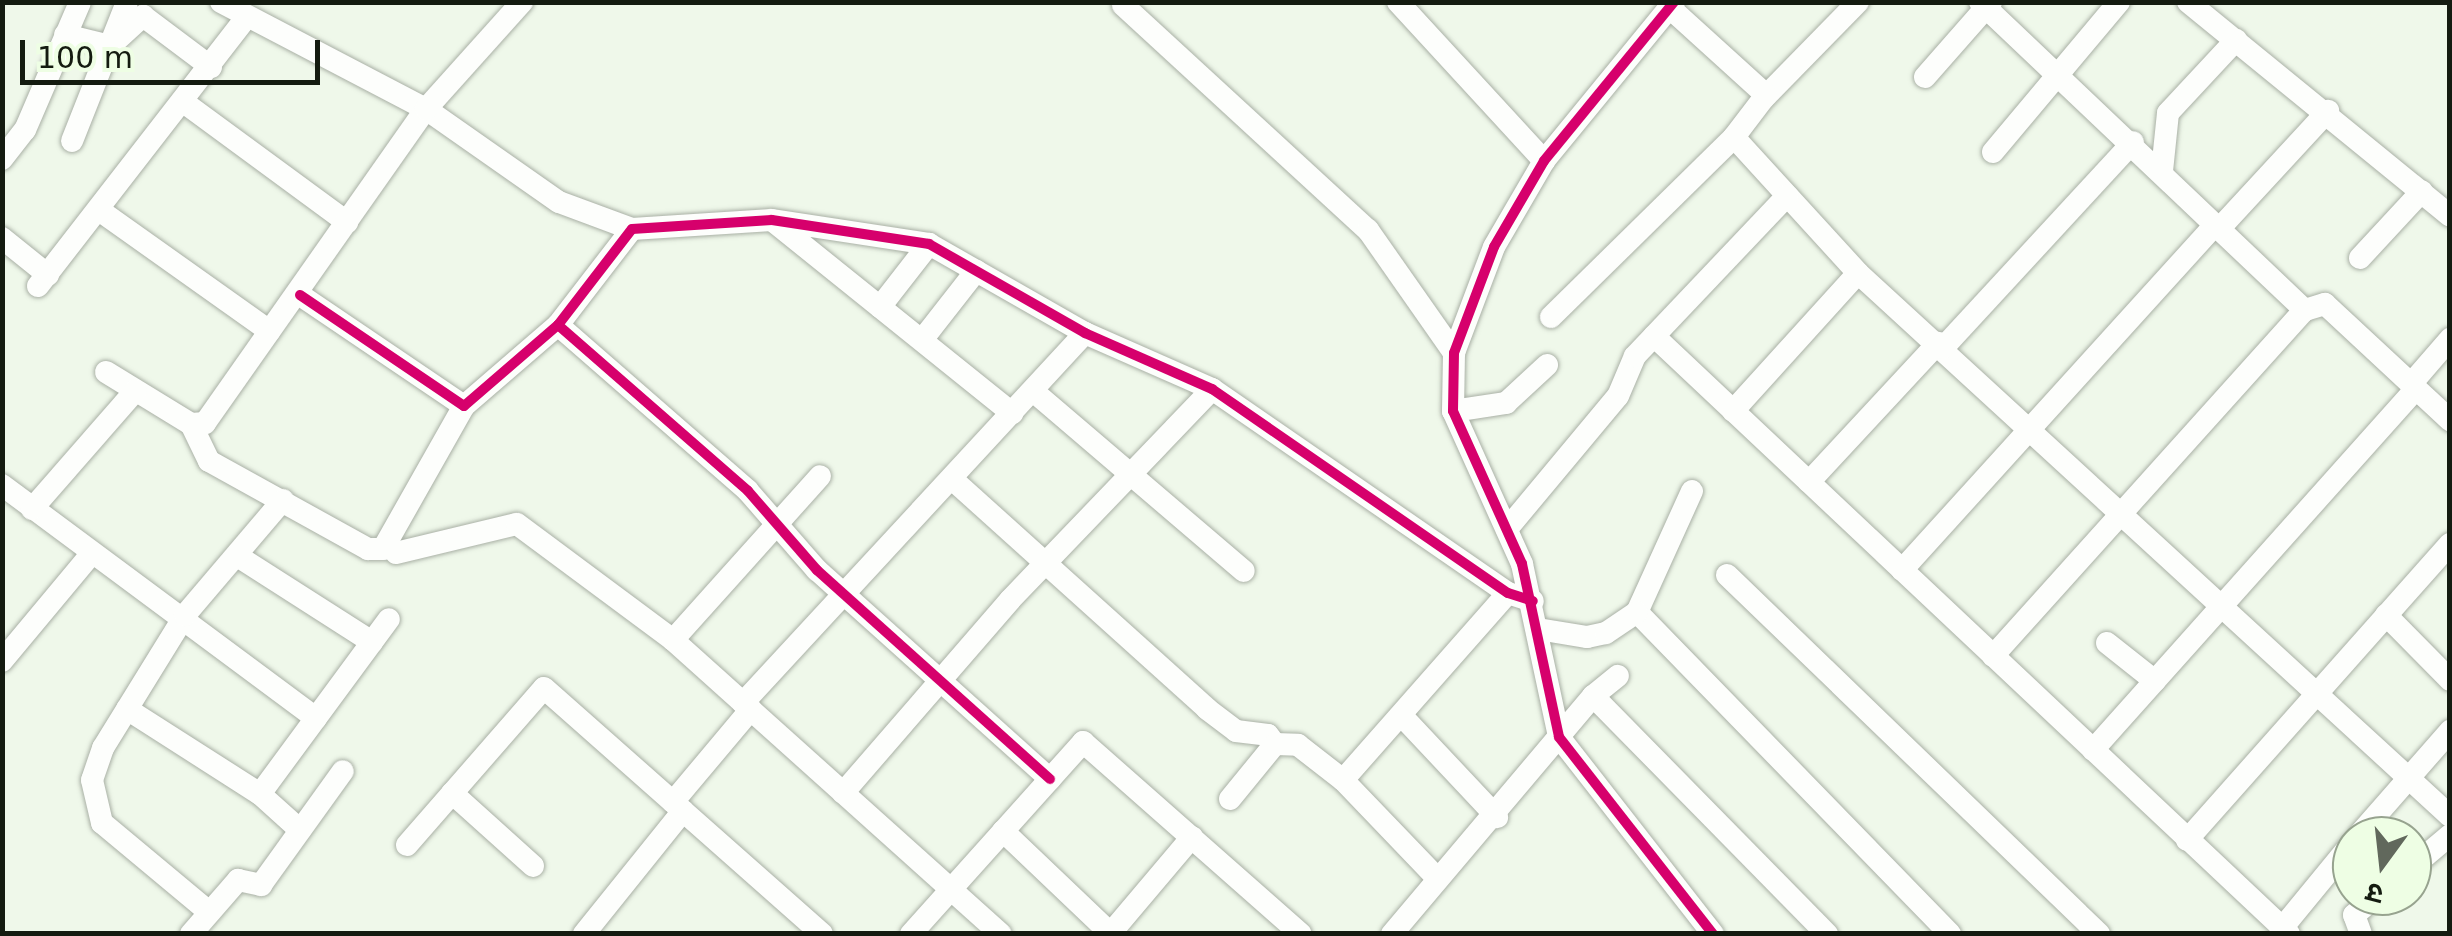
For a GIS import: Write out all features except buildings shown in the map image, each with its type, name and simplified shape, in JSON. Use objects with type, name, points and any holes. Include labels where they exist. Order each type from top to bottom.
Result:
[{"type":"street","points":[[2,159],[25,130],[80,2]]},
{"type":"street","points":[[72,142],[127,2]]},
{"type":"street","points":[[221,2],[426,109],[559,202],[632,229],[772,220],[930,244],[1085,333],[1212,388],[1508,593],[1533,601]]},
{"type":"street","points":[[191,424],[215,413],[426,109],[522,2]]},
{"type":"street","points":[[1398,2],[1544,161]]},
{"type":"street","points":[[1551,316],[1734,137],[1764,98],[1858,2]]},
{"type":"street","points":[[1993,152],[2119,2]]},
{"type":"street","points":[[2188,2],[2328,112],[2450,216]]},
{"type":"street","points":[[1925,77],[1986,4],[2305,310]]},
{"type":"street","points":[[1123,5],[1368,230],[1454,353]]},
{"type":"street","points":[[1713,934],[1559,737],[1533,601],[1507,529],[1454,412],[1454,353],[1494,247],[1544,161],[1673,6],[1764,98]]},
{"type":"street","points":[[110,46],[143,16],[211,67]]},
{"type":"street","points":[[2,238],[43,280],[247,17]]},
{"type":"street","points":[[66,35],[110,46]]},
{"type":"street","points":[[2162,171],[2168,113],[2236,40]]},
{"type":"street","points":[[182,101],[346,222]]},
{"type":"street","points":[[1902,570],[2030,424],[2328,112]]},
{"type":"street","points":[[1734,137],[1858,273],[2030,424],[2450,816]]},
{"type":"street","points":[[1809,482],[2133,142]]},
{"type":"street","points":[[2360,258],[2422,192]]},
{"type":"street","points":[[1507,529],[1618,396],[1635,356],[1787,196]]},
{"type":"street","points":[[98,210],[270,331]]},
{"type":"street","points":[[772,220],[1012,413]]},
{"type":"street","points":[[106,372],[191,424],[209,461],[368,549],[383,550],[464,406],[558,325],[632,229]]},
{"type":"street","points":[[880,307],[930,244]]},
{"type":"street","points":[[922,340],[976,271]]},
{"type":"street","points":[[1733,411],[1858,273]]},
{"type":"street","points":[[300,295],[464,406]]},
{"type":"street","points":[[1993,656],[2305,310],[2325,304],[2450,420]]},
{"type":"street","points":[[558,325],[748,491],[846,596],[942,678],[1050,779]]},
{"type":"street","points":[[584,934],[747,706],[1085,333]]},
{"type":"street","points":[[1654,336],[2286,930],[2332,869]]},
{"type":"street","points":[[2092,750],[2224,606],[2450,339]]},
{"type":"street","points":[[1454,412],[1506,404],[1546,364]]},
{"type":"street","points":[[842,793],[1045,563],[1212,388]]},
{"type":"street","points":[[32,509],[134,391]]},
{"type":"street","points":[[1032,391],[1131,471],[1244,571]]},
{"type":"street","points":[[674,640],[820,476]]},
{"type":"street","points":[[952,479],[1207,709],[1236,731],[1268,735],[1275,744],[1298,745],[1343,780],[1438,878]]},
{"type":"street","points":[[2,484],[91,554],[185,615],[316,718]]},
{"type":"street","points":[[1538,629],[1588,637],[1637,612],[1692,491]]},
{"type":"street","points":[[209,912],[102,823],[92,780],[128,709],[185,615],[239,558],[283,500]]},
{"type":"street","points":[[396,553],[516,524],[674,640],[1001,934]]},
{"type":"street","points":[[2188,840],[2450,544]]},
{"type":"street","points":[[2,661],[91,554]]},
{"type":"street","points":[[239,558],[372,642]]},
{"type":"street","points":[[1727,574],[2099,934]]},
{"type":"street","points":[[1343,780],[1508,593]]},
{"type":"street","points":[[1637,612],[1950,934]]},
{"type":"street","points":[[2386,615],[2450,680]]},
{"type":"street","points":[[260,794],[389,618]]},
{"type":"street","points":[[2107,642],[2156,682]]},
{"type":"street","points":[[1392,934],[1438,878],[1497,817],[1594,696],[1618,676]]},
{"type":"street","points":[[407,845],[544,688],[822,934]]},
{"type":"street","points":[[1594,696],[1827,934]]},
{"type":"street","points":[[128,709],[260,794],[300,830]]},
{"type":"street","points":[[1402,716],[1497,817]]},
{"type":"street","points":[[2374,816],[2450,731]]},
{"type":"street","points":[[911,934],[1083,742],[1302,934]]},
{"type":"street","points":[[1230,799],[1275,744]]},
{"type":"street","points":[[190,934],[238,880],[261,885],[342,771]]},
{"type":"street","points":[[452,793],[533,866]]},
{"type":"street","points":[[1003,831],[1111,933],[1192,837]]},
{"type":"cycle path","points":[[1674,2],[1544,161],[1494,247],[1454,353],[1453,411],[1522,564],[1559,737],[1713,934]]},
{"type":"cycle path","points":[[558,325],[632,229],[772,220],[929,244],[1085,333],[1212,389],[1508,593],[1533,601]]},
{"type":"cycle path","points":[[300,295],[464,406],[558,325],[748,491],[817,570],[1050,779]]}]
